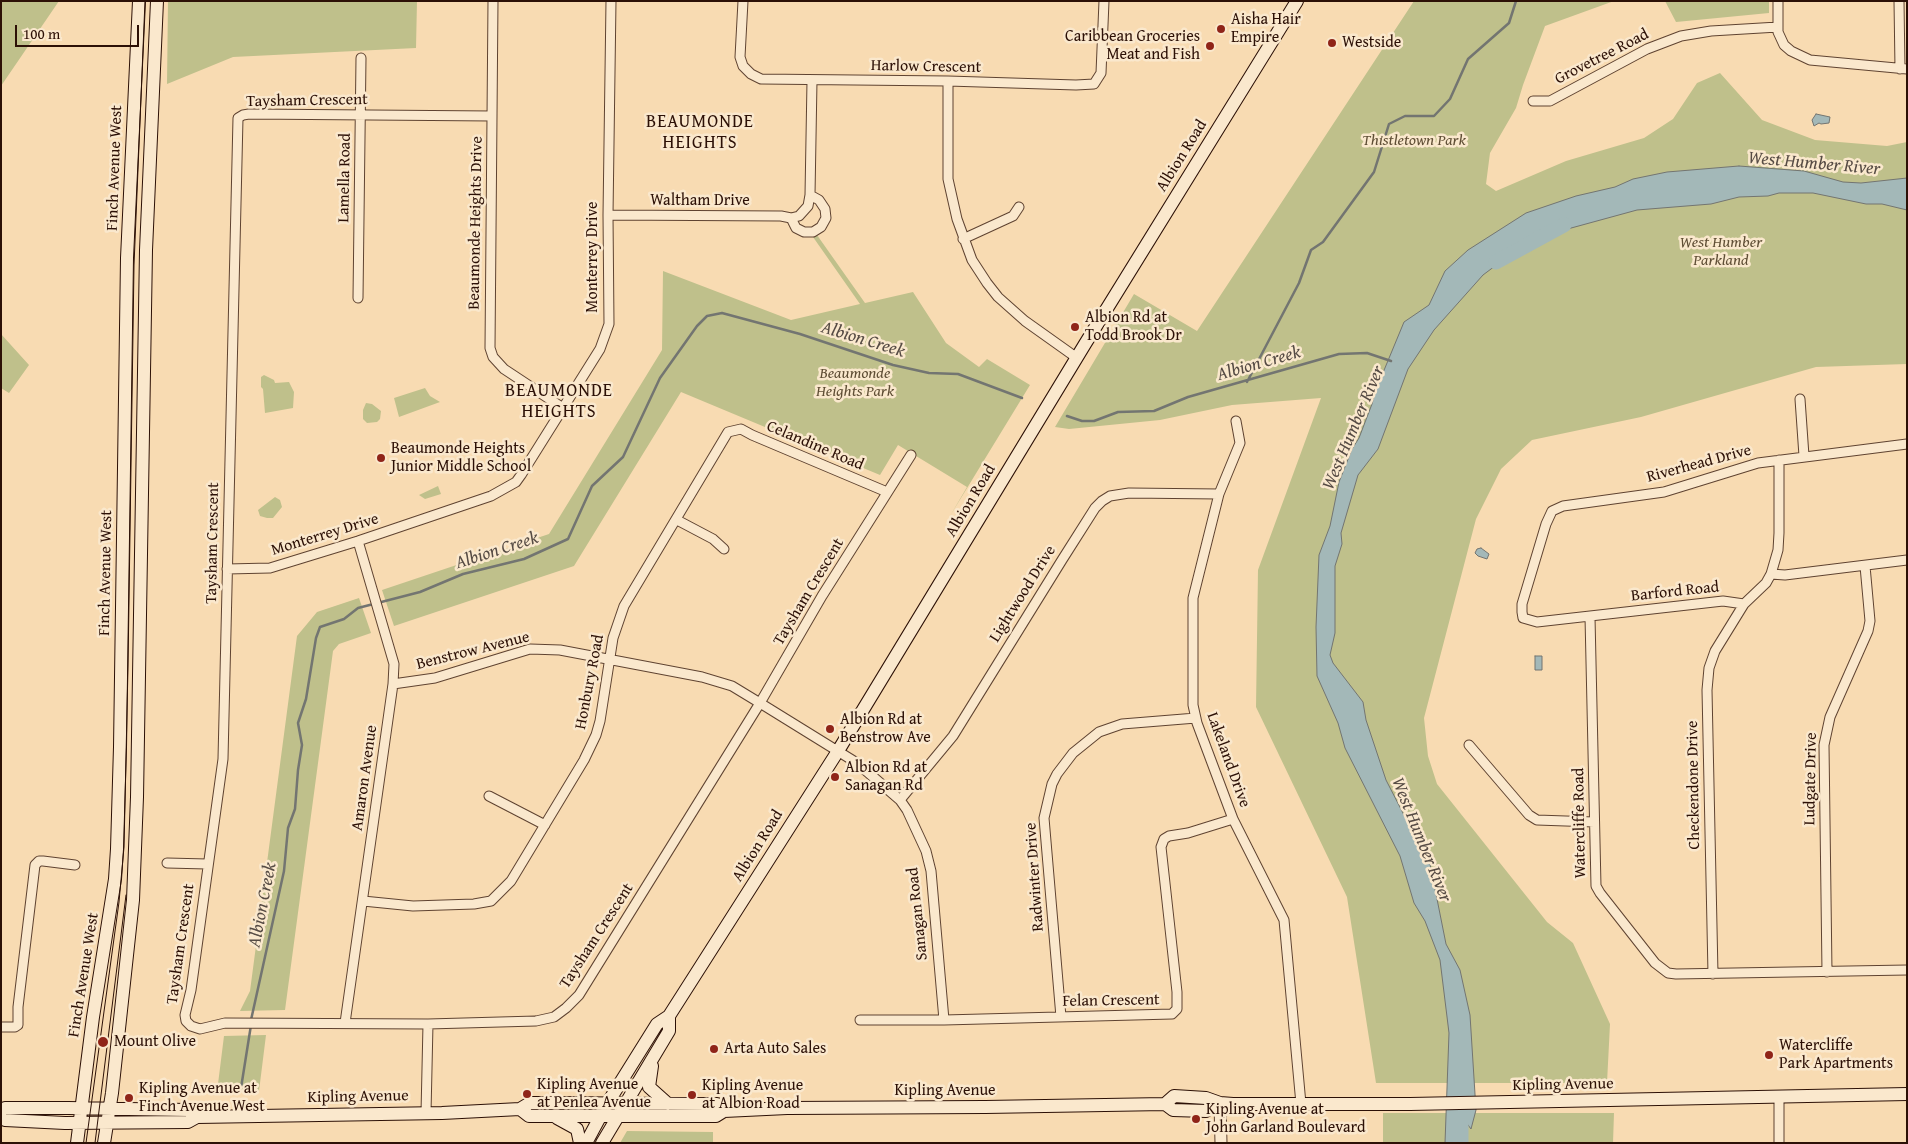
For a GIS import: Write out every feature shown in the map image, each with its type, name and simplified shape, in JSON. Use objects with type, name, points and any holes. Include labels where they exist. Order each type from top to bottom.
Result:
[{"type":"main road","name":"Finch Avenue West","points":[[77,1143],[93,1018],[115,880],[120,747],[127,258],[139,1]]},
{"type":"main road","name":"Finch Avenue West","points":[[104,1143],[110,1109],[133,900],[137,797],[146,241],[157,1]]},
{"type":"main road","name":"Albion Road","points":[[586,1143],[607,1104],[658,1024],[669,1016],[838,751],[1076,358],[1297,1]]},
{"type":"main road","name":"Albion Road","points":[[602,1143],[669,1030],[669,1016]]},
{"type":"main road","points":[[652,1061],[649,1087],[668,1104]]},
{"type":"main road","name":"Kipling Avenue","points":[[520,1109],[529,1116],[600,1117],[716,1116],[724,1111],[787,1108],[1165,1104],[1173,1110],[1206,1111],[1220,1103],[1410,1104],[1907,1094]]},
{"type":"main road","name":"Kipling Avenue","points":[[1,1118],[5,1120],[80,1123],[188,1122],[197,1117],[426,1113],[520,1109],[530,1103],[717,1104],[724,1111]]},
{"type":"main road","name":"Kipling Avenue","points":[[1,1110],[4,1108],[188,1110],[197,1117]]},
{"type":"main road","points":[[552,1116],[577,1129],[580,1143]]},
{"type":"street","name":"Beaumonde Heights Drive","points":[[493,1],[490,348],[494,357],[504,368],[563,408]]},
{"type":"street","name":"Monterrey Drive","points":[[227,569],[270,568],[358,541],[501,492],[518,480],[600,348],[609,324],[608,215],[611,1]]},
{"type":"street","name":"Harlow Crescent","points":[[743,1],[740,57],[743,66],[751,74],[761,79],[948,81],[1076,85],[1094,84],[1101,73],[1103,66],[1104,1]]},
{"type":"street","points":[[1778,1],[1778,27],[1784,45],[1791,52],[1810,60],[1903,69],[1898,1]]},
{"type":"street","name":"Grovetree Road","points":[[1533,101],[1550,102],[1646,49],[1681,36],[1710,31],[1778,27]]},
{"type":"street","name":"Lamella Road","points":[[358,298],[361,58]]},
{"type":"street","points":[[810,195],[819,200],[825,209],[826,218],[821,227],[813,232],[804,232],[796,228],[791,218],[799,216],[808,206],[810,195],[812,81]]},
{"type":"street","points":[[948,81],[948,179],[963,239],[972,260],[998,296],[1024,321],[1076,358]]},
{"type":"street","name":"Taysham Crescent","points":[[492,116],[249,114],[238,118],[223,759],[186,1021],[191,1026],[200,1029],[226,1024],[536,1022],[554,1017],[566,1008],[579,995],[760,703],[822,596],[911,455]]},
{"type":"street","points":[[963,239],[1013,216],[1019,207]]},
{"type":"street","name":"Waltham Drive","points":[[608,215],[781,216],[791,218]]},
{"type":"street","points":[[1800,399],[1804,456]]},
{"type":"street","name":"Lakeland Drive","points":[[1236,421],[1240,444],[1219,494],[1193,598],[1193,691],[1196,718],[1233,818],[1284,920],[1301,1104]]},
{"type":"street","name":"Celandine Road","points":[[732,430],[741,429],[887,492]]},
{"type":"street","name":"Honbury Road","points":[[363,901],[413,906],[474,904],[491,901],[511,881],[584,760],[596,735],[613,638],[624,606],[728,432],[732,430]]},
{"type":"street","name":"Riverhead Drive","points":[[1523,618],[1522,604],[1546,524],[1552,511],[1563,506],[1664,492],[1737,469],[1779,460],[1907,444]]},
{"type":"street","points":[[1744,604],[1766,583],[1771,574],[1778,550],[1779,460]]},
{"type":"street","name":"Lightwood Drive","points":[[900,800],[953,736],[1062,560],[1095,508],[1102,501],[1110,496],[1129,493],[1219,494]]},
{"type":"street","points":[[676,520],[713,539],[724,550]]},
{"type":"street","name":"Amaron Avenue","points":[[345,1024],[393,684],[394,664],[358,541]]},
{"type":"street","points":[[1771,574],[1785,575],[1907,560]]},
{"type":"street","name":"Ludgate Drive","points":[[1827,972],[1824,745],[1830,717],[1868,631],[1870,621],[1866,566]]},
{"type":"street","name":"Barford Road","points":[[1523,618],[1537,622],[1723,601],[1744,604]]},
{"type":"street","name":"Checkendone Drive","points":[[1713,974],[1707,690],[1709,668],[1716,651],[1744,604]]},
{"type":"street","name":"Watercliffe Road","points":[[1590,616],[1594,876],[1596,886],[1661,969],[1668,973],[1676,974],[1907,970]]},
{"type":"street","name":"Benstrow Avenue","points":[[393,684],[434,678],[510,654],[530,650],[560,650],[702,677],[732,686],[838,751]]},
{"type":"street","name":"Radwinter Drive","points":[[1061,1017],[1044,818],[1052,784],[1073,753],[1099,732],[1122,724],[1196,718]]},
{"type":"street","points":[[1469,745],[1530,815],[1537,820],[1594,822]]},
{"type":"street","name":"Sanagan Road","points":[[838,751],[857,763],[900,800],[926,851],[930,871],[944,1020]]},
{"type":"street","points":[[489,796],[545,825]]},
{"type":"street","name":"Felan Crescent","points":[[860,1020],[944,1020],[1172,1014],[1176,1009],[1177,992],[1161,847],[1164,839],[1169,836],[1233,818]]},
{"type":"street","points":[[1,1027],[15,1028],[18,1025],[18,1007],[35,865],[39,861],[75,864]]},
{"type":"street","points":[[167,863],[207,864]]},
{"type":"street","points":[[426,1113],[428,1024]]},
{"type":"street","points":[[1779,1097],[1779,1143]]},
{"type":"street","points":[[1220,1103],[1221,1143]]},
{"type":"green space","points":[[1,1],[59,1],[1,86]]},
{"type":"green space","points":[[168,1],[417,1],[416,48],[233,57],[167,84]]},
{"type":"green space","name":"West Humber Parkland","points":[[1414,1],[1614,1],[1545,26],[1516,108],[1490,153],[1486,184],[1496,191],[1566,161],[1644,138],[1673,119],[1697,83],[1720,73],[1762,120],[1815,140],[1887,146],[1907,142],[1907,364],[1816,367],[1641,417],[1532,440],[1501,469],[1476,519],[1424,718],[1428,756],[1437,784],[1547,922],[1573,943],[1610,1024],[1607,1083],[1376,1083],[1347,897],[1256,707],[1258,570],[1321,398],[1232,405],[1160,420],[1069,429],[1055,427],[1134,294],[1197,331]]},
{"type":"green space","points":[[1665,1],[1769,1],[1769,13],[1676,22]]},
{"type":"green space","name":"Beaumonde Heights Park","points":[[817,235],[865,303],[913,292],[946,343],[979,367],[987,359],[1030,385],[950,516],[967,487],[898,445],[880,475],[681,392],[574,566],[394,626],[382,590],[549,534],[662,350],[663,271],[791,320],[860,304],[813,237]]},
{"type":"green space","points":[[1,334],[29,365],[9,393],[1,388]]},
{"type":"green space","points":[[264,375],[274,380],[275,383],[289,382],[294,392],[293,408],[265,413],[263,389],[261,387],[261,377]]},
{"type":"green space","points":[[425,388],[430,396],[440,402],[399,417],[394,398]]},
{"type":"green space","points":[[366,403],[372,404],[381,411],[380,419],[377,422],[367,423],[363,419],[363,410]]},
{"type":"green space","points":[[438,486],[441,494],[425,499],[419,495]]},
{"type":"green space","points":[[275,497],[280,500],[282,507],[273,518],[260,516],[258,510]]},
{"type":"green space","points":[[359,598],[371,633],[339,644],[333,651],[285,1010],[240,1011],[250,991],[297,636],[317,612]]},
{"type":"green space","points":[[266,1035],[259,1091],[217,1092],[224,1036]]},
{"type":"green space","points":[[1383,1113],[1614,1113],[1613,1143],[1383,1143]]},
{"type":"green space","points":[[627,1131],[713,1132],[713,1143],[620,1143]]},
{"type":"water","points":[[1816,114],[1830,117],[1829,123],[1819,123],[1814,126],[1812,120]]},
{"type":"water","points":[[1739,166],[1804,171],[1843,182],[1861,183],[1907,178],[1907,210],[1813,193],[1779,193],[1768,196],[1739,197],[1711,204],[1637,210],[1531,239],[1483,275],[1434,330],[1408,369],[1378,449],[1358,475],[1341,533],[1342,544],[1335,566],[1335,633],[1330,655],[1333,663],[1363,702],[1366,720],[1386,780],[1405,817],[1422,839],[1428,854],[1446,944],[1460,970],[1470,1015],[1476,1110],[1471,1129],[1462,1117],[1458,1127],[1456,1143],[1445,1143],[1449,1033],[1440,960],[1425,921],[1414,903],[1400,856],[1345,748],[1338,723],[1317,676],[1316,627],[1319,555],[1330,526],[1339,482],[1352,449],[1359,438],[1375,392],[1404,322],[1429,305],[1445,271],[1468,250],[1526,213],[1576,196],[1615,187],[1633,179],[1667,172]]},
{"type":"water","points":[[1481,548],[1489,554],[1487,559],[1475,553],[1477,549]]},
{"type":"water","points":[[1535,656],[1542,656],[1542,670],[1535,670]]},
{"type":"waterway","points":[[1247,382],[1299,283],[1311,250],[1323,242],[1374,172],[1389,124],[1405,116],[1434,116],[1450,99],[1468,59],[1509,23],[1516,1]]},
{"type":"waterway","name":"West Humber River","points":[[1496,262],[1564,225]]},
{"type":"waterway","name":"Albion Creek","points":[[251,1020],[284,871],[288,828],[295,809],[302,745],[298,723],[306,699],[316,638],[320,627],[344,619],[358,608],[420,592],[463,574],[524,559],[568,539],[592,486],[623,457],[660,378],[697,326],[707,316],[722,313],[800,334],[893,365],[929,373],[958,374],[1022,398]]},
{"type":"waterway","name":"Albion Creek","points":[[1067,416],[1082,421],[1094,421],[1118,412],[1154,411],[1188,397],[1339,354],[1367,353],[1391,361]]},
{"type":"waterway","name":"Albion Creek","points":[[241,1088],[251,1025]]},
{"type":"waterway","name":"West Humber River","points":[[1461,1099],[1461,1143]]},
{"type":"tram line","points":[[86,1143],[119,902],[124,847],[134,265],[145,1]]},
{"type":"tram line","points":[[95,1143],[126,895]]},
{"type":"place","name":"Aisha Hair Empire","points":[[1221,29]]},
{"type":"place","name":"Westside","points":[[1332,43]]},
{"type":"place","name":"Caribbean Groceries Meat and Fish","points":[[1210,46]]},
{"type":"place","name":"Albion Rd at Todd Brook Dr","points":[[1075,327]]},
{"type":"place","name":"Beaumonde Heights Junior Middle School","points":[[381,458]]},
{"type":"place","name":"Albion Rd at Benstrow Ave","points":[[830,729]]},
{"type":"place","name":"Albion Rd at Sanagan Rd","points":[[835,777]]},
{"type":"place","name":"Mount Olive","points":[[103,1042]]},
{"type":"place","name":"Arta Auto Sales","points":[[714,1049]]},
{"type":"place","name":"Watercliffe Park Apartments","points":[[1769,1055]]},
{"type":"place","name":"Kipling Avenue at Penlea Avenue","points":[[527,1094]]},
{"type":"place","name":"Kipling Avenue at Albion Road","points":[[692,1095]]},
{"type":"place","name":"Kipling Avenue at Finch Avenue West","points":[[129,1098]]},
{"type":"place","name":"Kipling Avenue at John Garland Boulevard","points":[[1196,1119]]},
{"type":"district","name":"BEAUMONDE HEIGHTS","points":[[700,132]]},
{"type":"district","name":"BEAUMONDE HEIGHTS","points":[[559,401]]},
{"type":"park label","name":"Thistletown Park","points":[[1414,141]]}]
